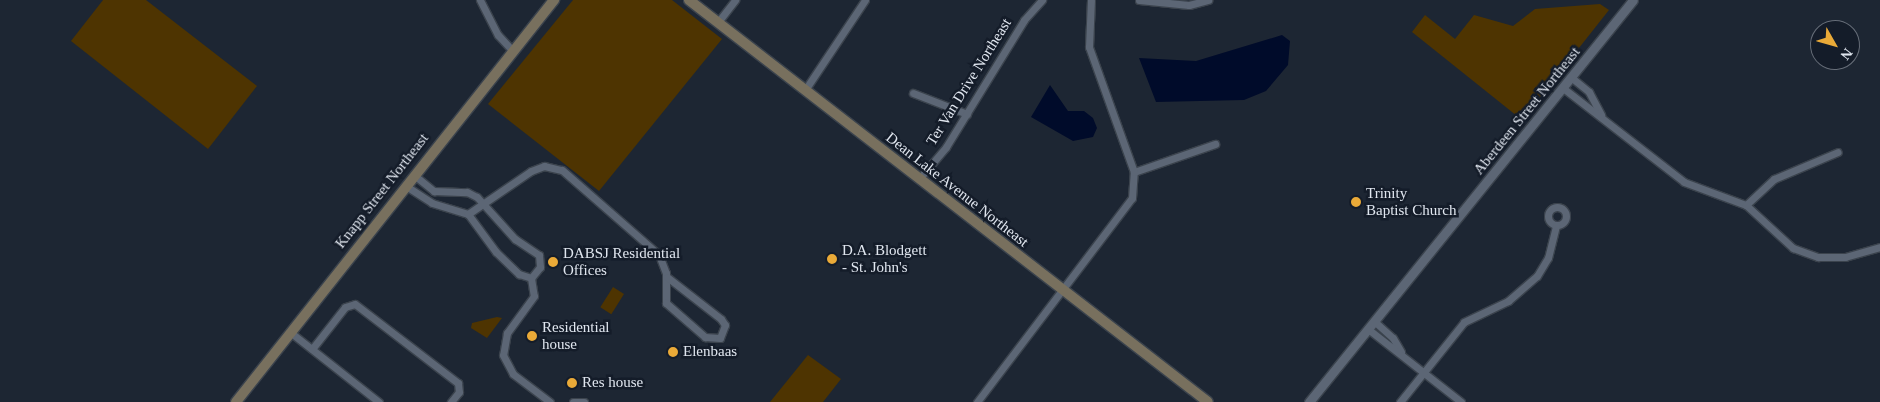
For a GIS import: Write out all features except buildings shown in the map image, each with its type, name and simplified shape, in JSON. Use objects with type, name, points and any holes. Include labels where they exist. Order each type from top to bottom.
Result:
[{"type":"main road","name":"Knapp Street Northeast","points":[[236,402],[554,0]]},
{"type":"main road","name":"Dean Lake Avenue Northeast","points":[[689,0],[1208,402]]},
{"type":"street","points":[[480,0],[498,35],[513,51]]},
{"type":"street","points":[[718,22],[735,0]]},
{"type":"street","points":[[805,90],[865,0]]},
{"type":"street","name":"Ter Van Drive Northeast","points":[[919,179],[967,114],[1024,20],[1042,0]]},
{"type":"street","points":[[977,402],[1132,198],[1134,172],[1093,64],[1089,47],[1091,0]]},
{"type":"street","points":[[1139,0],[1189,5],[1208,0]]},
{"type":"street","name":"Aberdeen Street Northeast","points":[[1309,402],[1633,0]]},
{"type":"street","points":[[1572,78],[1589,92],[1601,116]]},
{"type":"street","points":[[1563,88],[1684,182],[1746,205],[1774,235],[1818,257],[1845,257],[1880,247]]},
{"type":"street","points":[[914,94],[967,114]]},
{"type":"street","points":[[1134,172],[1215,144]]},
{"type":"street","points":[[1746,205],[1774,179],[1838,152]]},
{"type":"street","points":[[468,214],[530,170],[544,166],[562,170],[659,255],[666,278],[666,303],[705,337],[720,338],[725,325],[721,319],[666,278]]},
{"type":"street","points":[[414,175],[434,191],[470,193],[515,239],[539,255],[540,267],[531,278],[534,296],[507,334],[503,354],[513,374],[550,402]]},
{"type":"street","points":[[406,186],[432,203],[468,214],[496,252],[519,274],[531,278]]},
{"type":"street","points":[[1400,402],[1464,322],[1508,301],[1537,276],[1548,258],[1556,226]]},
{"type":"street","points":[[312,349],[345,307],[355,304],[458,383],[459,392],[451,402]]},
{"type":"street","points":[[1374,321],[1393,338],[1401,353]]},
{"type":"street","points":[[1368,329],[1461,402]]},
{"type":"street","points":[[290,332],[379,402]]},
{"type":"street","points":[[573,402],[584,402]]},
{"type":"shaded area","points":[[103,0],[146,0],[257,86],[208,149],[71,41]]},
{"type":"shaded area","points":[[573,0],[672,0],[722,39],[599,191],[488,104]]},
{"type":"shaded area","points":[[1600,4],[1609,10],[1522,120],[1412,32],[1425,15],[1455,39],[1474,15],[1513,26],[1535,9]]},
{"type":"shaded area","points":[[613,287],[624,294],[611,314],[600,307]]},
{"type":"shaded area","points":[[497,317],[502,318],[487,338],[471,328],[472,323]]},
{"type":"shaded area","points":[[808,355],[841,379],[823,402],[770,402]]},
{"type":"water","points":[[1282,35],[1290,41],[1288,65],[1266,91],[1244,100],[1156,102],[1139,58],[1196,61]]},
{"type":"water","points":[[1050,85],[1068,111],[1084,111],[1093,118],[1097,128],[1093,137],[1073,141],[1031,117]]},
{"type":"place","name":"Trinity Baptist Church","points":[[1356,202]]},
{"type":"place","name":"D.A. Blodgett - St. John's","points":[[832,259]]},
{"type":"place","name":"DABSJ Residential Offices","points":[[553,262]]},
{"type":"place","name":"Residential house","points":[[532,336]]},
{"type":"place","name":"Elenbaas","points":[[673,352]]},
{"type":"place","name":"Res house","points":[[572,383]]}]
